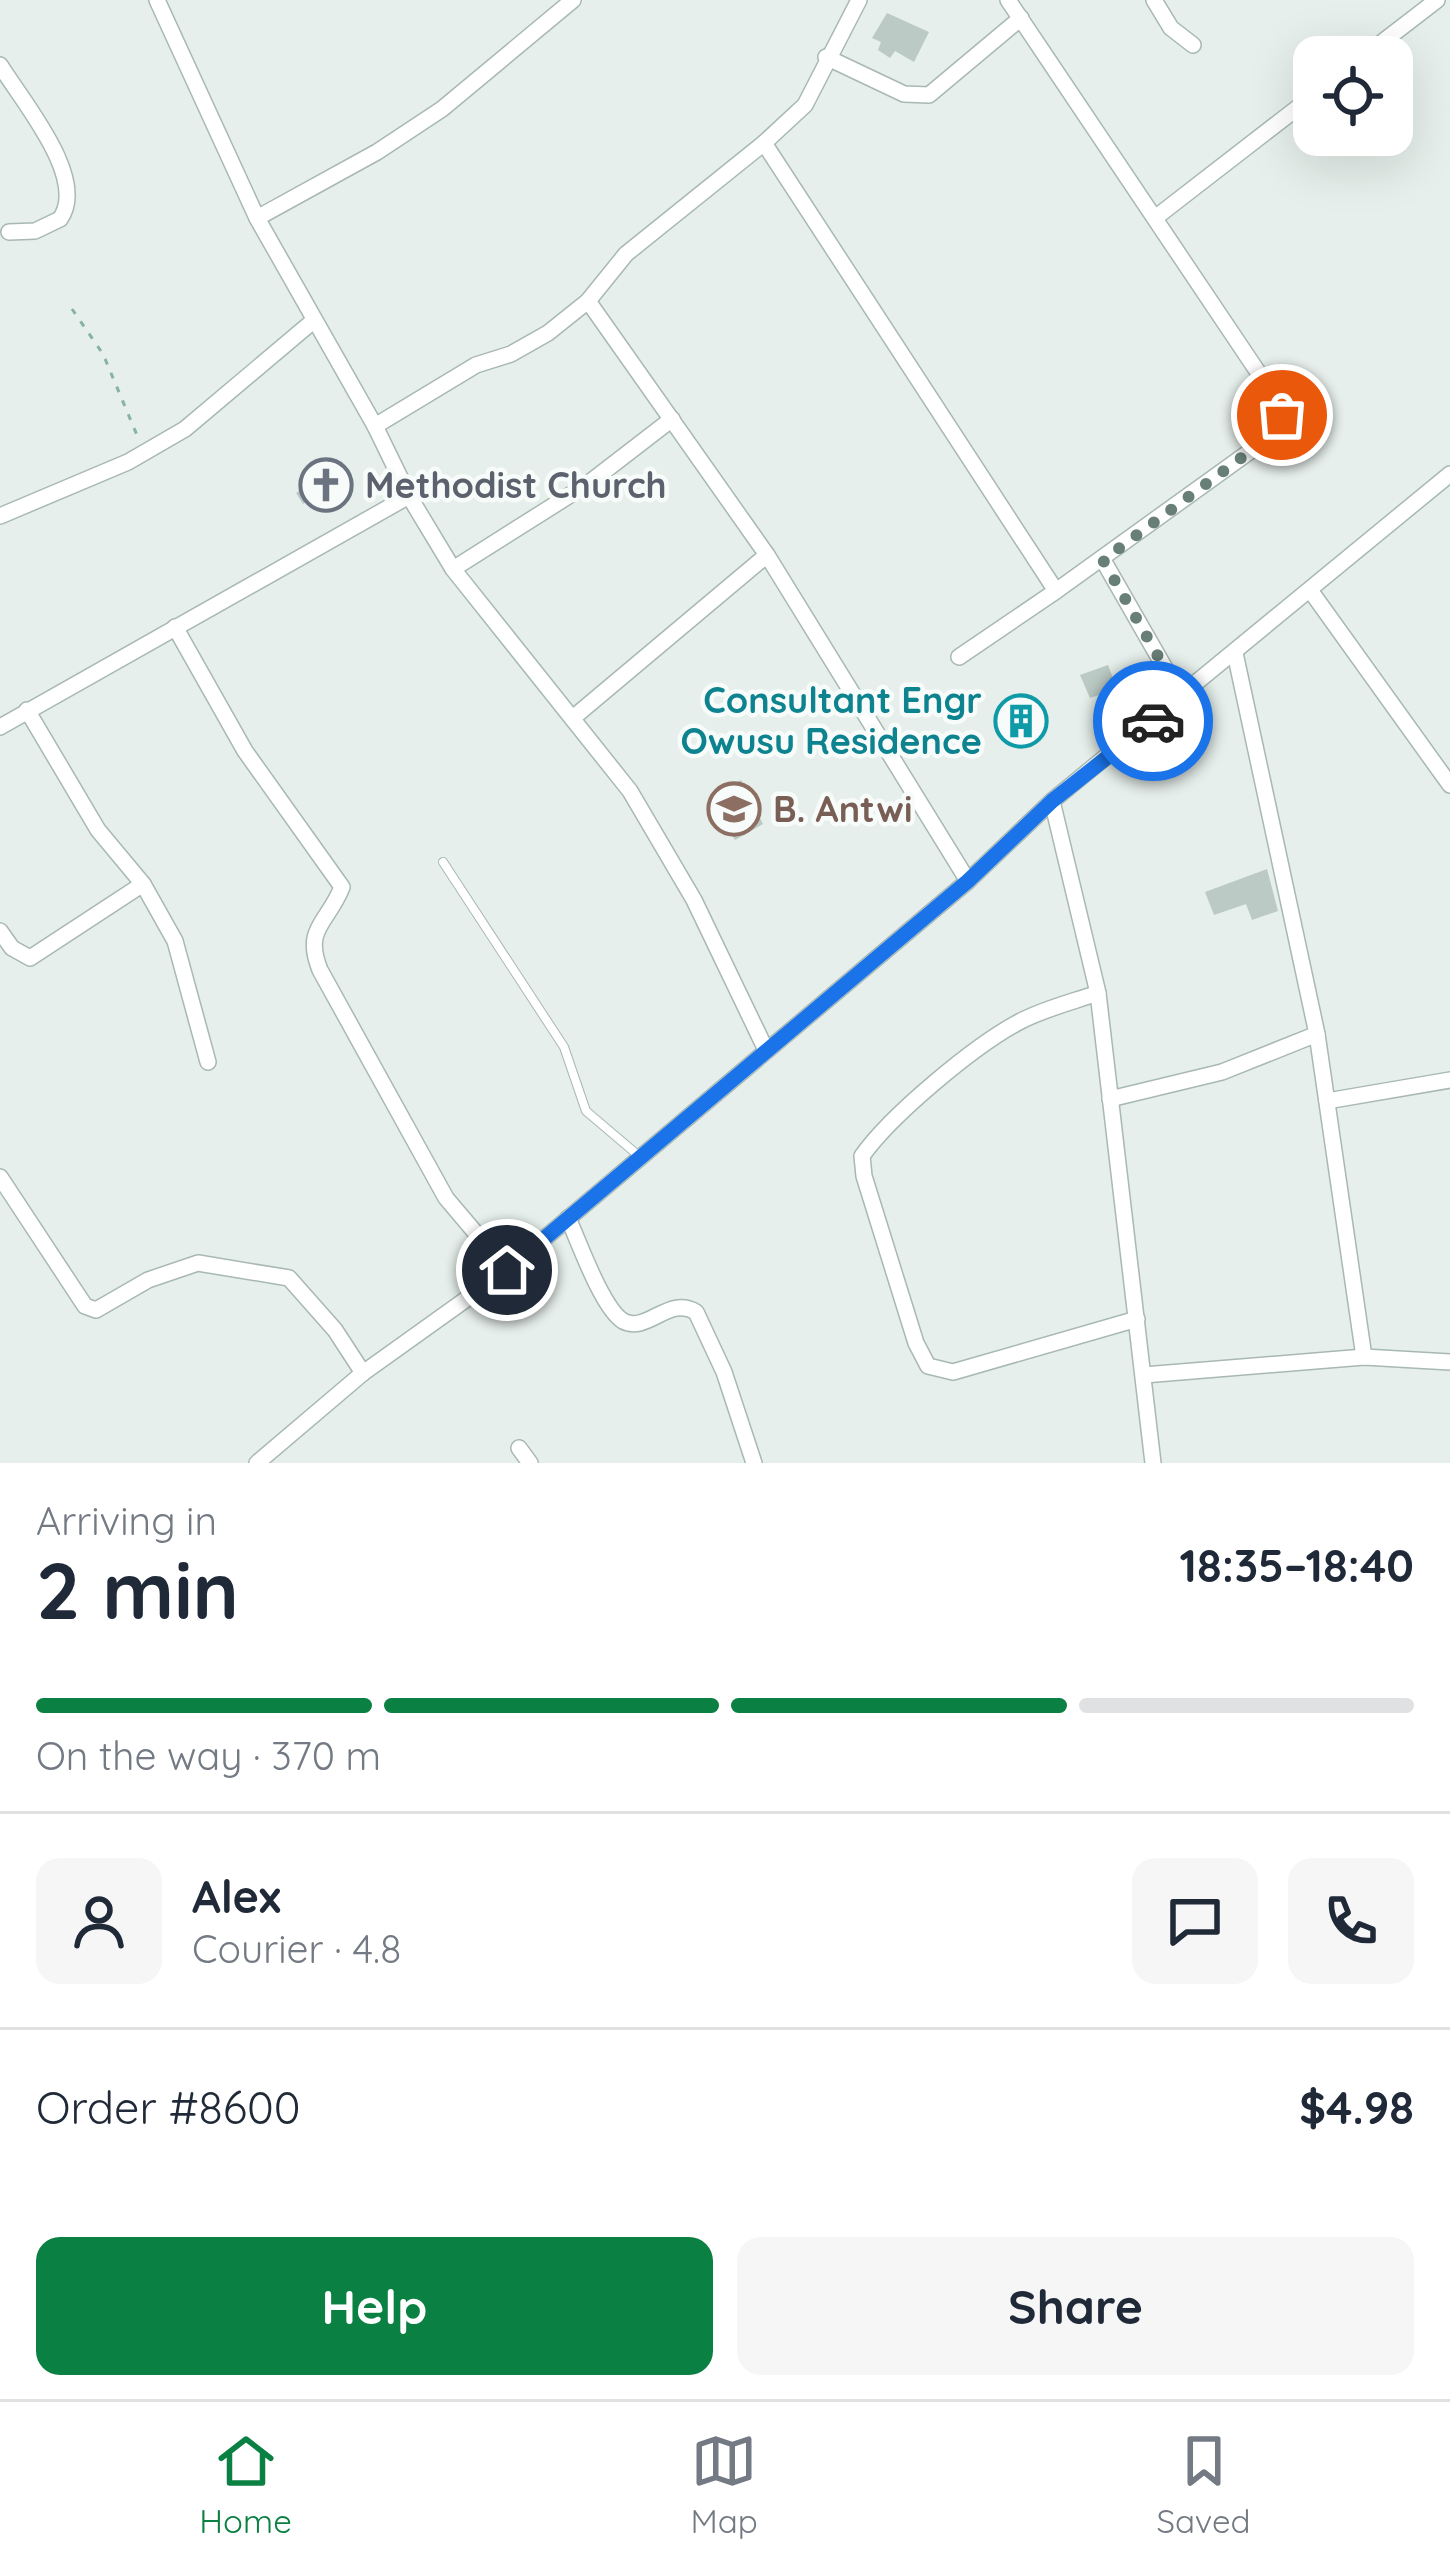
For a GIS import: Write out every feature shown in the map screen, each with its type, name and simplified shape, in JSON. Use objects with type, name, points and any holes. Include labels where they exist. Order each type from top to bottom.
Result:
[{"type":"street","points":[[157,0],[256,218],[375,426],[409,496],[452,569],[574,717],[667,851],[766,1050]]},
{"type":"street","points":[[256,218],[377,152],[442,109],[572,0]]},
{"type":"street","points":[[375,426],[476,365],[511,355],[588,301],[626,254],[805,105],[859,0]]},
{"type":"street","points":[[958,658],[1103,560],[1256,447],[1274,431],[1282,415],[1278,402],[1008,0]]},
{"type":"street","points":[[1154,0],[1172,28],[1193,45]]},
{"type":"street","points":[[1390,36],[1437,0]]},
{"type":"street","points":[[826,57],[904,94],[929,95],[1021,18]]},
{"type":"street","points":[[0,65],[65,171],[70,193],[60,219],[35,232],[9,232]]},
{"type":"street","points":[[1155,218],[1293,111]]},
{"type":"street","points":[[764,143],[1056,591]]},
{"type":"street","points":[[588,301],[767,555],[968,881]]},
{"type":"street","points":[[0,516],[144,453],[185,429],[312,322]]},
{"type":"street","points":[[452,569],[589,483],[672,419]]},
{"type":"street","points":[[257,1463],[363,1373],[507,1270],[968,881],[1052,801],[1450,474]]},
{"type":"street","points":[[0,727],[409,496]]},
{"type":"street","points":[[574,717],[767,555]]},
{"type":"street","points":[[1103,560],[1182,698]]},
{"type":"street","points":[[1310,590],[1450,785]]},
{"type":"street","points":[[175,627],[245,751],[342,887],[313,934],[312,950],[320,970],[446,1198],[507,1270]]},
{"type":"street","points":[[1234,653],[1317,1034],[1364,1357]]},
{"type":"street","points":[[27,710],[98,830],[143,884],[175,941],[208,1062]]},
{"type":"street","points":[[1052,801],[1098,993],[1153,1463]]},
{"type":"street","points":[[0,931],[12,948],[30,958],[143,884]]},
{"type":"street","points":[[1098,993],[1023,1019],[996,1036],[878,1134],[862,1156],[864,1176],[916,1343],[928,1366],[953,1372],[1137,1319]]},
{"type":"street","points":[[1110,1099],[1222,1072],[1317,1034]]},
{"type":"street","points":[[1327,1101],[1450,1080]]},
{"type":"street","points":[[0,1177],[85,1306],[96,1310],[148,1280],[198,1263],[290,1278],[335,1330],[363,1373]]},
{"type":"street","points":[[568,1218],[603,1295],[621,1320],[633,1324],[674,1306],[696,1312],[724,1372],[754,1463]]},
{"type":"street","points":[[1144,1375],[1364,1357],[1450,1362]]},
{"type":"street","points":[[518,1448],[530,1463]]},
{"type":"lane","points":[[443,862],[564,1047],[586,1111],[640,1156]]},
{"type":"path","points":[[72,309],[104,353],[144,453]]},
{"type":"building","points":[[887,13],[929,32],[914,62],[895,51],[890,58],[878,50],[881,42],[872,38]]},
{"type":"building","points":[[342,466],[351,483],[315,504],[312,498],[303,504],[296,493]]},
{"type":"building","points":[[1108,665],[1117,689],[1090,698],[1080,675]]},
{"type":"building","name":"Consultant Engr Owusu Residence","points":[[1029,697],[1045,735],[1032,740],[1029,734],[1011,738],[999,710]]},
{"type":"building","points":[[741,780],[763,824],[735,840],[727,826],[718,831],[710,818],[718,811],[711,796]]},
{"type":"building","points":[[1267,869],[1278,911],[1252,920],[1246,904],[1214,915],[1205,892]]},
{"type":"way so far","points":[[1153,721],[1182,698],[1103,560],[1256,447],[1274,431],[1282,415]]},
{"type":"place","name":"Methodist Church","points":[[326,485]]},
{"type":"place","name":"Consultant Engr Owusu Residence","points":[[1021,721]]},
{"type":"place","name":"B. Antwi","points":[[734,809]]},
{"type":"route","points":[[507,1270],[968,881],[1052,801],[1153,721]]}]
